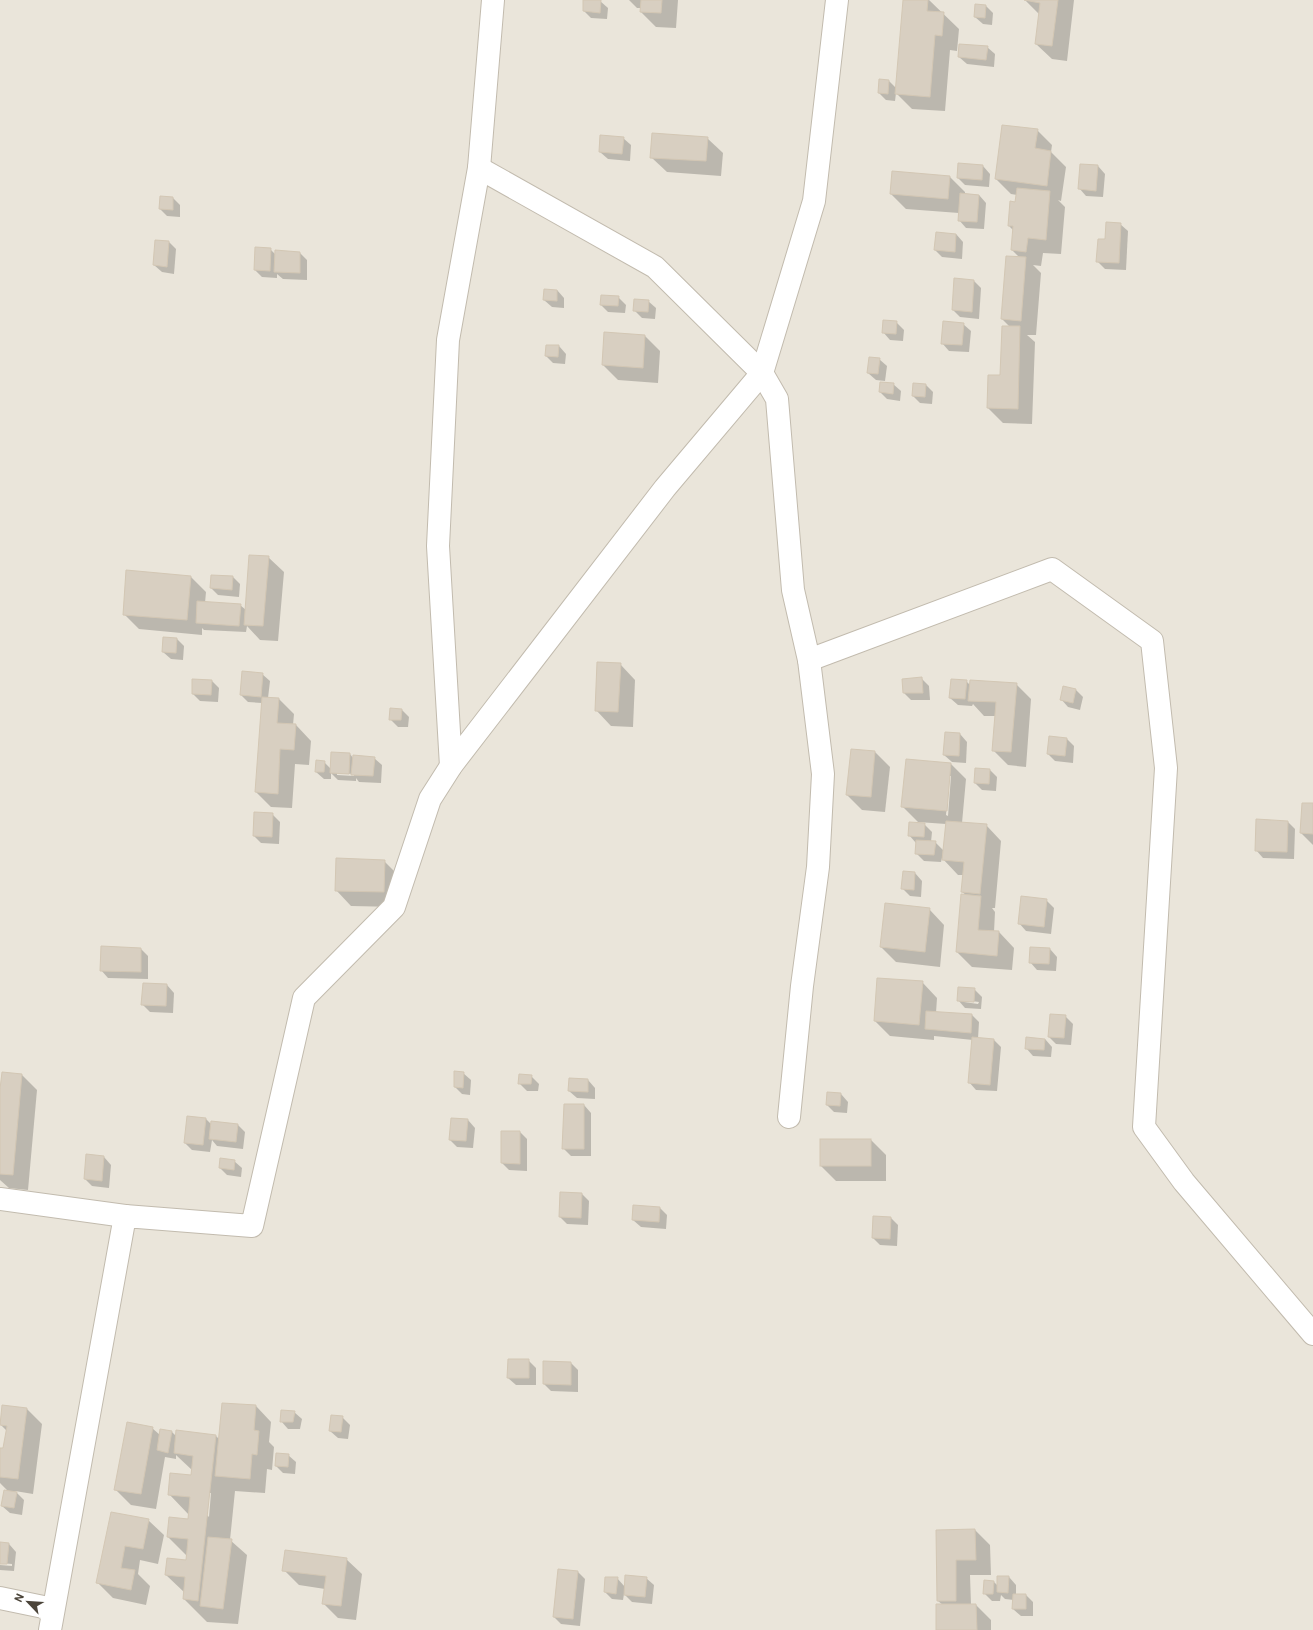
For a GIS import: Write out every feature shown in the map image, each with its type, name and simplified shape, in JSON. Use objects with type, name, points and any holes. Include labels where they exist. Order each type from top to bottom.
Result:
[{"type":"street","points":[[451,766],[438,546],[448,340],[479,168],[493,0]]},
{"type":"street","points":[[0,1199],[125,1216],[252,1226],[304,998],[394,906],[430,799],[451,766],[665,488],[762,373],[814,201],[836,0]]},
{"type":"street","points":[[479,168],[655,267],[762,373],[777,399],[793,590],[809,660],[823,774],[818,867],[802,986],[789,1117]]},
{"type":"street","points":[[809,660],[1052,569],[1152,641],[1166,768],[1144,1127],[1184,1182],[1313,1334]]},
{"type":"street","points":[[50,1630],[125,1216]]},
{"type":"street","points":[[0,1598],[53,1609]]},
{"type":"shaded area","points":[[0,0],[1313,0],[1313,1630],[0,1630]]},
{"type":"building","points":[[583,0],[601,0],[600,13],[583,11]]},
{"type":"building","points":[[641,0],[662,0],[661,13],[640,12]]},
{"type":"building","points":[[903,0],[928,0],[927,11],[944,12],[942,36],[935,35],[930,97],[895,94]]},
{"type":"building","points":[[1024,0],[1058,0],[1052,46],[1035,44],[1040,3]]},
{"type":"building","points":[[975,4],[986,5],[985,18],[974,17]]},
{"type":"building","points":[[959,44],[988,46],[986,60],[958,57]]},
{"type":"building","points":[[879,79],[889,80],[888,94],[878,93]]},
{"type":"building","points":[[1002,125],[1038,129],[1035,148],[1051,151],[1047,186],[995,179]]},
{"type":"building","points":[[652,133],[708,137],[706,161],[650,158]]},
{"type":"building","points":[[600,135],[624,137],[622,154],[599,152]]},
{"type":"building","points":[[958,163],[983,165],[982,180],[957,178]]},
{"type":"building","points":[[1080,164],[1098,165],[1096,191],[1078,189]]},
{"type":"building","points":[[892,171],[950,176],[948,199],[890,194]]},
{"type":"building","points":[[1017,188],[1050,191],[1046,240],[1028,238],[1026,252],[1011,250],[1013,226],[1008,226],[1010,201],[1015,202]]},
{"type":"building","points":[[960,193],[979,195],[977,222],[958,221]]},
{"type":"building","points":[[160,196],[173,197],[173,210],[159,209]]},
{"type":"building","points":[[1106,222],[1121,223],[1119,263],[1096,262],[1098,239],[1105,239]]},
{"type":"building","points":[[936,232],[956,234],[955,252],[934,250]]},
{"type":"building","points":[[155,240],[169,241],[167,267],[153,265]]},
{"type":"building","points":[[255,247],[271,248],[270,271],[254,270]]},
{"type":"building","points":[[275,250],[300,252],[300,273],[274,272]]},
{"type":"building","points":[[1006,256],[1026,257],[1021,321],[1001,319]]},
{"type":"building","points":[[954,278],[974,280],[972,312],[952,310]]},
{"type":"building","points":[[544,289],[557,290],[557,301],[543,300]]},
{"type":"building","points":[[601,295],[619,296],[618,306],[600,305]]},
{"type":"building","points":[[634,299],[649,300],[648,312],[633,311]]},
{"type":"building","points":[[883,320],[897,321],[896,334],[882,333]]},
{"type":"building","points":[[943,321],[964,323],[962,345],[941,344]]},
{"type":"building","points":[[1002,326],[1020,326],[1018,409],[987,408],[988,375],[1000,375]]},
{"type":"building","points":[[604,332],[645,335],[643,368],[602,365]]},
{"type":"building","points":[[546,345],[559,345],[558,357],[545,356]]},
{"type":"building","points":[[869,357],[880,358],[878,374],[867,373]]},
{"type":"building","points":[[880,382],[894,383],[893,394],[879,392]]},
{"type":"building","points":[[913,383],[926,384],[925,397],[912,396]]},
{"type":"building","points":[[249,555],[269,556],[263,626],[244,625]]},
{"type":"building","points":[[126,570],[191,576],[187,620],[123,615]]},
{"type":"building","points":[[211,575],[233,576],[232,590],[210,588]]},
{"type":"building","points":[[197,601],[241,604],[239,626],[196,623]]},
{"type":"building","points":[[163,637],[177,638],[176,653],[162,652]]},
{"type":"building","points":[[597,662],[621,663],[618,712],[595,711]]},
{"type":"building","points":[[242,671],[263,673],[261,697],[240,695]]},
{"type":"building","points":[[922,677],[923,693],[903,693],[902,679]]},
{"type":"building","points":[[192,679],[212,680],[211,695],[192,694]]},
{"type":"building","points":[[951,679],[967,680],[965,699],[949,698]]},
{"type":"building","points":[[970,680],[1017,683],[1011,752],[992,751],[996,702],[968,701]]},
{"type":"building","points":[[1063,686],[1076,689],[1073,703],[1060,700]]},
{"type":"building","points":[[262,697],[279,698],[277,723],[296,724],[294,750],[280,749],[278,794],[255,792]]},
{"type":"building","points":[[390,708],[402,709],[401,720],[389,720]]},
{"type":"building","points":[[945,732],[960,733],[959,756],[943,755]]},
{"type":"building","points":[[1049,736],[1067,738],[1065,756],[1047,754]]},
{"type":"building","points":[[851,749],[875,751],[871,797],[846,795]]},
{"type":"building","points":[[331,752],[350,753],[349,774],[330,773]]},
{"type":"building","points":[[353,755],[375,757],[373,776],[351,775]]},
{"type":"building","points":[[906,759],[951,763],[947,811],[901,807]]},
{"type":"building","points":[[316,760],[325,761],[324,772],[315,772]]},
{"type":"building","points":[[975,768],[990,769],[989,784],[974,783]]},
{"type":"building","points":[[1302,803],[1313,803],[1313,834],[1300,833]]},
{"type":"building","points":[[254,812],[273,813],[272,837],[253,836]]},
{"type":"building","points":[[1256,819],[1288,821],[1287,852],[1255,851]]},
{"type":"building","points":[[946,821],[987,824],[980,894],[961,892],[964,862],[942,860]]},
{"type":"building","points":[[909,822],[925,823],[924,837],[908,836]]},
{"type":"building","points":[[916,840],[936,841],[934,855],[915,854]]},
{"type":"building","points":[[336,858],[385,860],[384,892],[335,891]]},
{"type":"building","points":[[903,871],[915,872],[914,890],[901,889]]},
{"type":"building","points":[[961,894],[981,896],[978,930],[999,931],[997,956],[956,952]]},
{"type":"building","points":[[1021,896],[1047,899],[1044,927],[1018,924]]},
{"type":"building","points":[[885,903],[930,908],[925,952],[880,947]]},
{"type":"building","points":[[101,946],[141,948],[141,972],[100,971]]},
{"type":"building","points":[[1030,947],[1050,948],[1049,964],[1029,963]]},
{"type":"building","points":[[877,978],[923,981],[919,1025],[874,1021]]},
{"type":"building","points":[[143,983],[167,984],[166,1006],[141,1005]]},
{"type":"building","points":[[958,987],[975,988],[974,1002],[957,1001]]},
{"type":"building","points":[[926,1011],[972,1014],[971,1033],[925,1029]]},
{"type":"building","points":[[1050,1014],[1066,1015],[1064,1038],[1048,1037]]},
{"type":"building","points":[[972,1037],[994,1039],[990,1085],[968,1083]]},
{"type":"building","points":[[1026,1037],[1045,1039],[1044,1050],[1025,1049]]},
{"type":"building","points":[[454,1071],[464,1072],[463,1088],[454,1087]]},
{"type":"building","points":[[2,1072],[22,1074],[13,1175],[0,1174],[0,1089]]},
{"type":"building","points":[[519,1074],[532,1075],[531,1084],[518,1084]]},
{"type":"building","points":[[569,1078],[588,1079],[588,1092],[568,1091]]},
{"type":"building","points":[[827,1092],[841,1093],[840,1106],[826,1105]]},
{"type":"building","points":[[564,1104],[584,1104],[584,1149],[562,1149]]},
{"type":"building","points":[[187,1116],[206,1118],[203,1145],[184,1143]]},
{"type":"building","points":[[451,1118],[468,1119],[466,1141],[449,1140]]},
{"type":"building","points":[[211,1121],[238,1124],[236,1142],[209,1139]]},
{"type":"building","points":[[501,1131],[520,1131],[520,1164],[501,1163]]},
{"type":"building","points":[[820,1139],[871,1139],[871,1166],[820,1166]]},
{"type":"building","points":[[86,1154],[104,1156],[102,1181],[84,1179]]},
{"type":"building","points":[[220,1158],[235,1160],[234,1170],[219,1168]]},
{"type":"building","points":[[560,1192],[582,1193],[581,1218],[559,1217]]},
{"type":"building","points":[[633,1205],[660,1207],[659,1222],[632,1220]]},
{"type":"building","points":[[873,1216],[891,1217],[890,1239],[872,1238]]},
{"type":"building","points":[[508,1359],[529,1359],[529,1378],[507,1378]]},
{"type":"building","points":[[543,1361],[571,1362],[571,1385],[543,1384]]},
{"type":"building","points":[[222,1403],[256,1405],[254,1430],[259,1431],[257,1455],[252,1454],[250,1479],[215,1476]]},
{"type":"building","points":[[2,1405],[27,1408],[18,1479],[0,1477],[0,1448],[3,1448],[7,1426],[0,1425]]},
{"type":"building","points":[[281,1410],[295,1411],[293,1422],[280,1422]]},
{"type":"building","points":[[331,1415],[343,1416],[341,1432],[329,1431]]},
{"type":"building","points":[[127,1422],[153,1427],[141,1494],[114,1490]]},
{"type":"building","points":[[160,1429],[172,1431],[168,1453],[157,1450]]},
{"type":"building","points":[[176,1430],[216,1435],[198,1601],[183,1599],[185,1577],[165,1575],[167,1558],[186,1560],[188,1539],[167,1537],[169,1517],[188,1519],[190,1497],[168,1495],[170,1473],[191,1475],[193,1456],[174,1453]]},
{"type":"building","points":[[276,1453],[289,1454],[288,1467],[275,1466]]},
{"type":"building","points":[[4,1490],[17,1492],[14,1508],[1,1506]]},
{"type":"building","points":[[111,1512],[149,1519],[143,1549],[125,1546],[121,1568],[135,1570],[131,1590],[96,1583]]},
{"type":"building","points":[[975,1529],[976,1560],[956,1560],[956,1601],[937,1601],[936,1530]]},
{"type":"building","points":[[208,1537],[232,1539],[223,1609],[200,1606]]},
{"type":"building","points":[[0,1542],[9,1543],[7,1564],[0,1564]]},
{"type":"building","points":[[285,1550],[347,1558],[341,1606],[322,1604],[326,1576],[282,1571]]},
{"type":"building","points":[[558,1569],[578,1571],[573,1619],[553,1617]]},
{"type":"building","points":[[625,1575],[647,1577],[645,1597],[624,1595]]},
{"type":"building","points":[[997,1576],[1009,1576],[1008,1593],[997,1592]]},
{"type":"building","points":[[605,1577],[618,1577],[616,1594],[604,1592]]},
{"type":"building","points":[[984,1580],[994,1581],[993,1594],[983,1594]]},
{"type":"building","points":[[1013,1594],[1026,1594],[1026,1609],[1012,1609]]},
{"type":"building","points":[[936,1604],[976,1604],[977,1630],[936,1630]]}]
